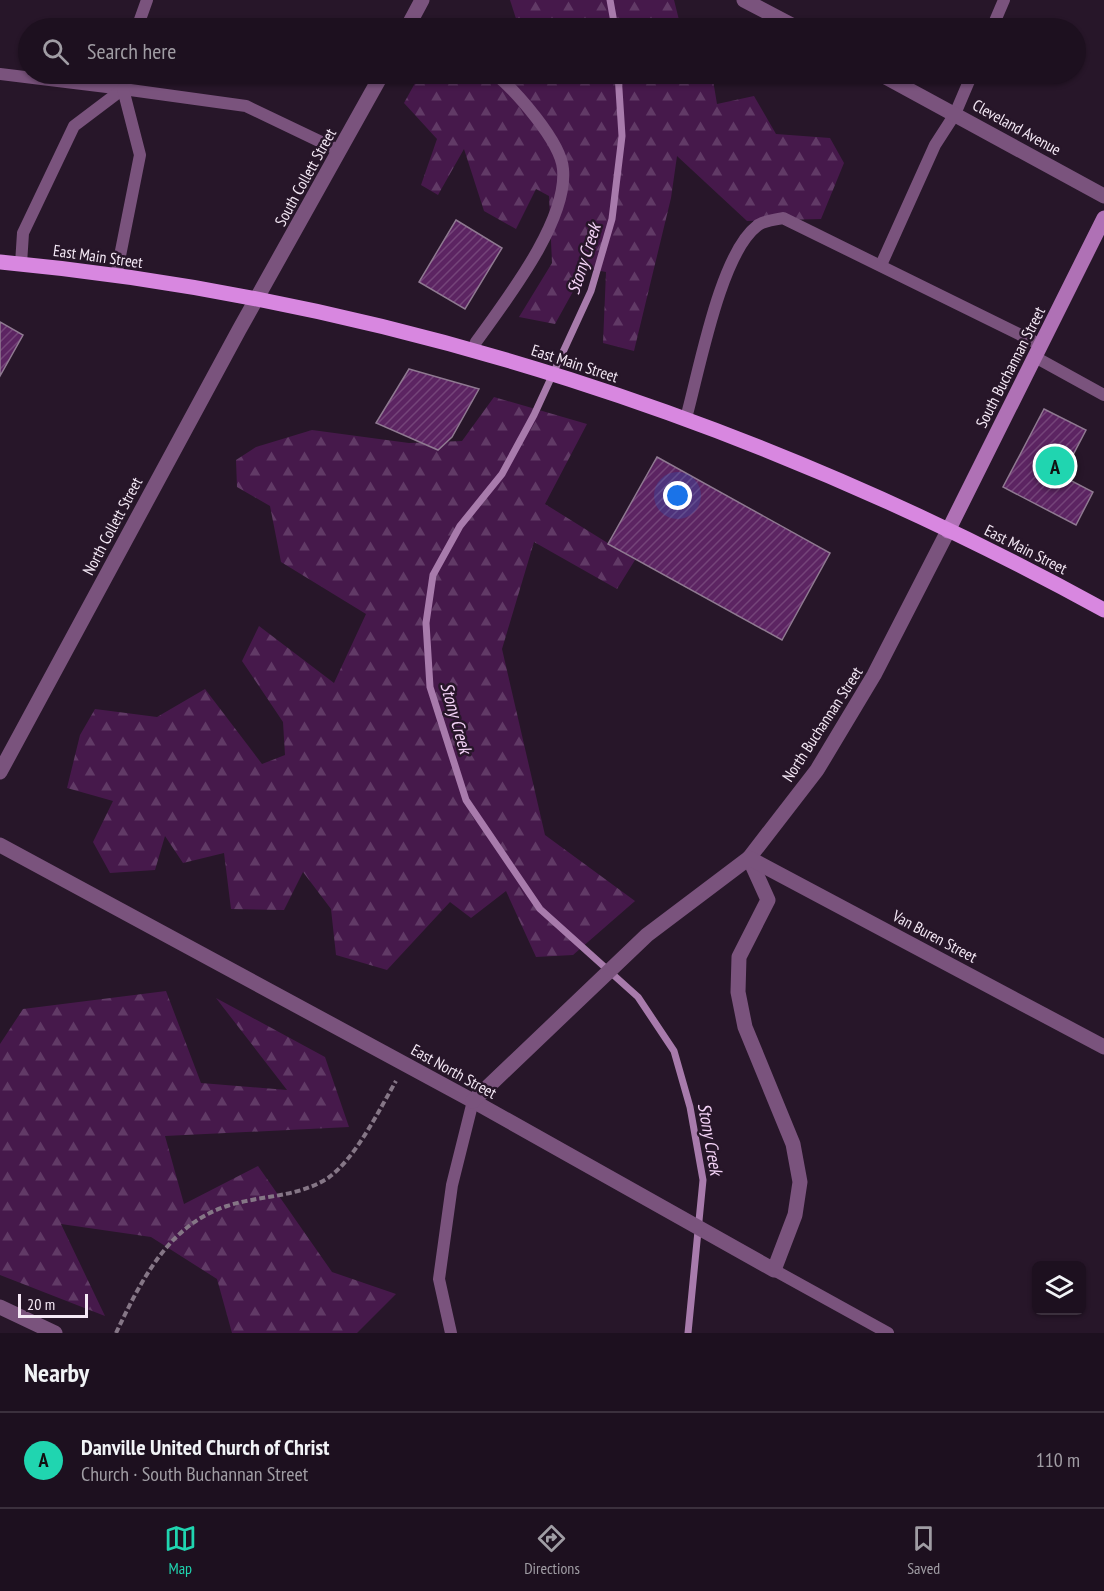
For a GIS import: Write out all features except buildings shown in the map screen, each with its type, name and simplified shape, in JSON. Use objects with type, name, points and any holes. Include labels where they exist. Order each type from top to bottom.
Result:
[{"type":"main road","name":"East Main Street","points":[[0,262],[116,276],[258,298],[413,333],[602,390],[686,418],[825,475],[1004,554],[1104,609]]},
{"type":"street","points":[[412,18],[422,0]]},
{"type":"street","points":[[744,0],[778,18]]},
{"type":"street","name":"South Collett Street","points":[[258,298],[377,84]]},
{"type":"street","name":"Cleveland Avenue","points":[[899,84],[1104,196]]},
{"type":"street","name":"South Buchannan Street","points":[[948,531],[1104,218]]},
{"type":"street","name":"North Collett Street","points":[[0,772],[258,298]]},
{"type":"street","name":"North Buchannan Street","points":[[473,1101],[647,935],[749,858],[817,770],[874,675],[948,531]]},
{"type":"street","name":"East North Street","points":[[0,845],[473,1101],[774,1270]]},
{"type":"street","points":[[749,858],[768,900],[738,957],[738,992],[745,1027],[793,1144],[800,1182],[795,1215],[774,1270]]},
{"type":"street","name":"Van Buren Street","points":[[749,858],[1104,1047]]},
{"type":"street","points":[[0,1307],[55,1333]]},
{"type":"lane","points":[[141,18],[147,0]]},
{"type":"lane","points":[[996,18],[1004,0]]},
{"type":"lane","points":[[0,74],[18,76]]},
{"type":"lane","points":[[82,84],[246,106],[340,151]]},
{"type":"lane","points":[[116,276],[140,155],[123,89],[124,84]]},
{"type":"lane","points":[[473,351],[476,342],[536,253],[562,198],[563,167],[548,133],[508,84]]},
{"type":"lane","points":[[881,265],[935,145],[955,114],[968,84]]},
{"type":"lane","points":[[21,264],[23,233],[74,126],[123,89]]},
{"type":"lane","points":[[686,418],[722,288],[740,247],[757,225],[783,218],[881,265],[1038,351],[1104,395]]},
{"type":"lane","points":[[451,1333],[439,1279],[452,1185],[473,1101]]},
{"type":"lane","name":"East North Street","points":[[774,1270],[888,1333]]},
{"type":"path","points":[[116,1333],[140,1283],[184,1227],[227,1206],[291,1194],[328,1177],[362,1141],[405,1064]]},
{"type":"green space","points":[[510,0],[674,0],[678,18],[516,18]]},
{"type":"green space","points":[[414,84],[714,84],[717,104],[754,96],[776,134],[830,138],[844,163],[821,219],[747,221],[677,156],[671,198],[634,351],[603,343],[606,272],[586,268],[555,324],[519,317],[552,263],[549,196],[536,189],[516,229],[484,211],[464,149],[438,195],[421,185],[437,139],[404,103]]},
{"type":"green space","points":[[494,397],[587,424],[545,504],[635,560],[617,589],[534,542],[502,649],[545,835],[635,901],[573,955],[536,957],[506,891],[471,918],[450,902],[387,970],[336,955],[331,909],[303,872],[284,910],[231,909],[224,853],[183,863],[165,836],[155,870],[110,873],[93,842],[113,801],[67,788],[80,735],[95,709],[157,717],[205,689],[262,764],[285,755],[283,722],[242,661],[259,626],[334,683],[366,614],[281,562],[270,506],[237,487],[236,460],[256,447],[312,430],[409,443],[462,441]]},
{"type":"green space","points":[[166,991],[201,1083],[287,1090],[216,998],[325,1057],[349,1127],[165,1136],[184,1204],[258,1166],[332,1272],[396,1294],[357,1333],[232,1333],[217,1279],[151,1237],[61,1224],[105,1316],[0,1275],[0,1044],[23,1009]]},
{"type":"waterway","name":"Stony Creek","points":[[610,0],[613,18]]},
{"type":"waterway","name":"Stony Creek","points":[[619,84],[622,136],[612,219],[591,291],[534,415],[502,474],[460,526],[433,575],[426,623],[430,687],[466,800],[540,909],[638,997],[674,1051],[690,1107],[703,1180],[688,1333]]},
{"type":"place","name":"Danville United Church of Christ","points":[[1055,466]]}]
